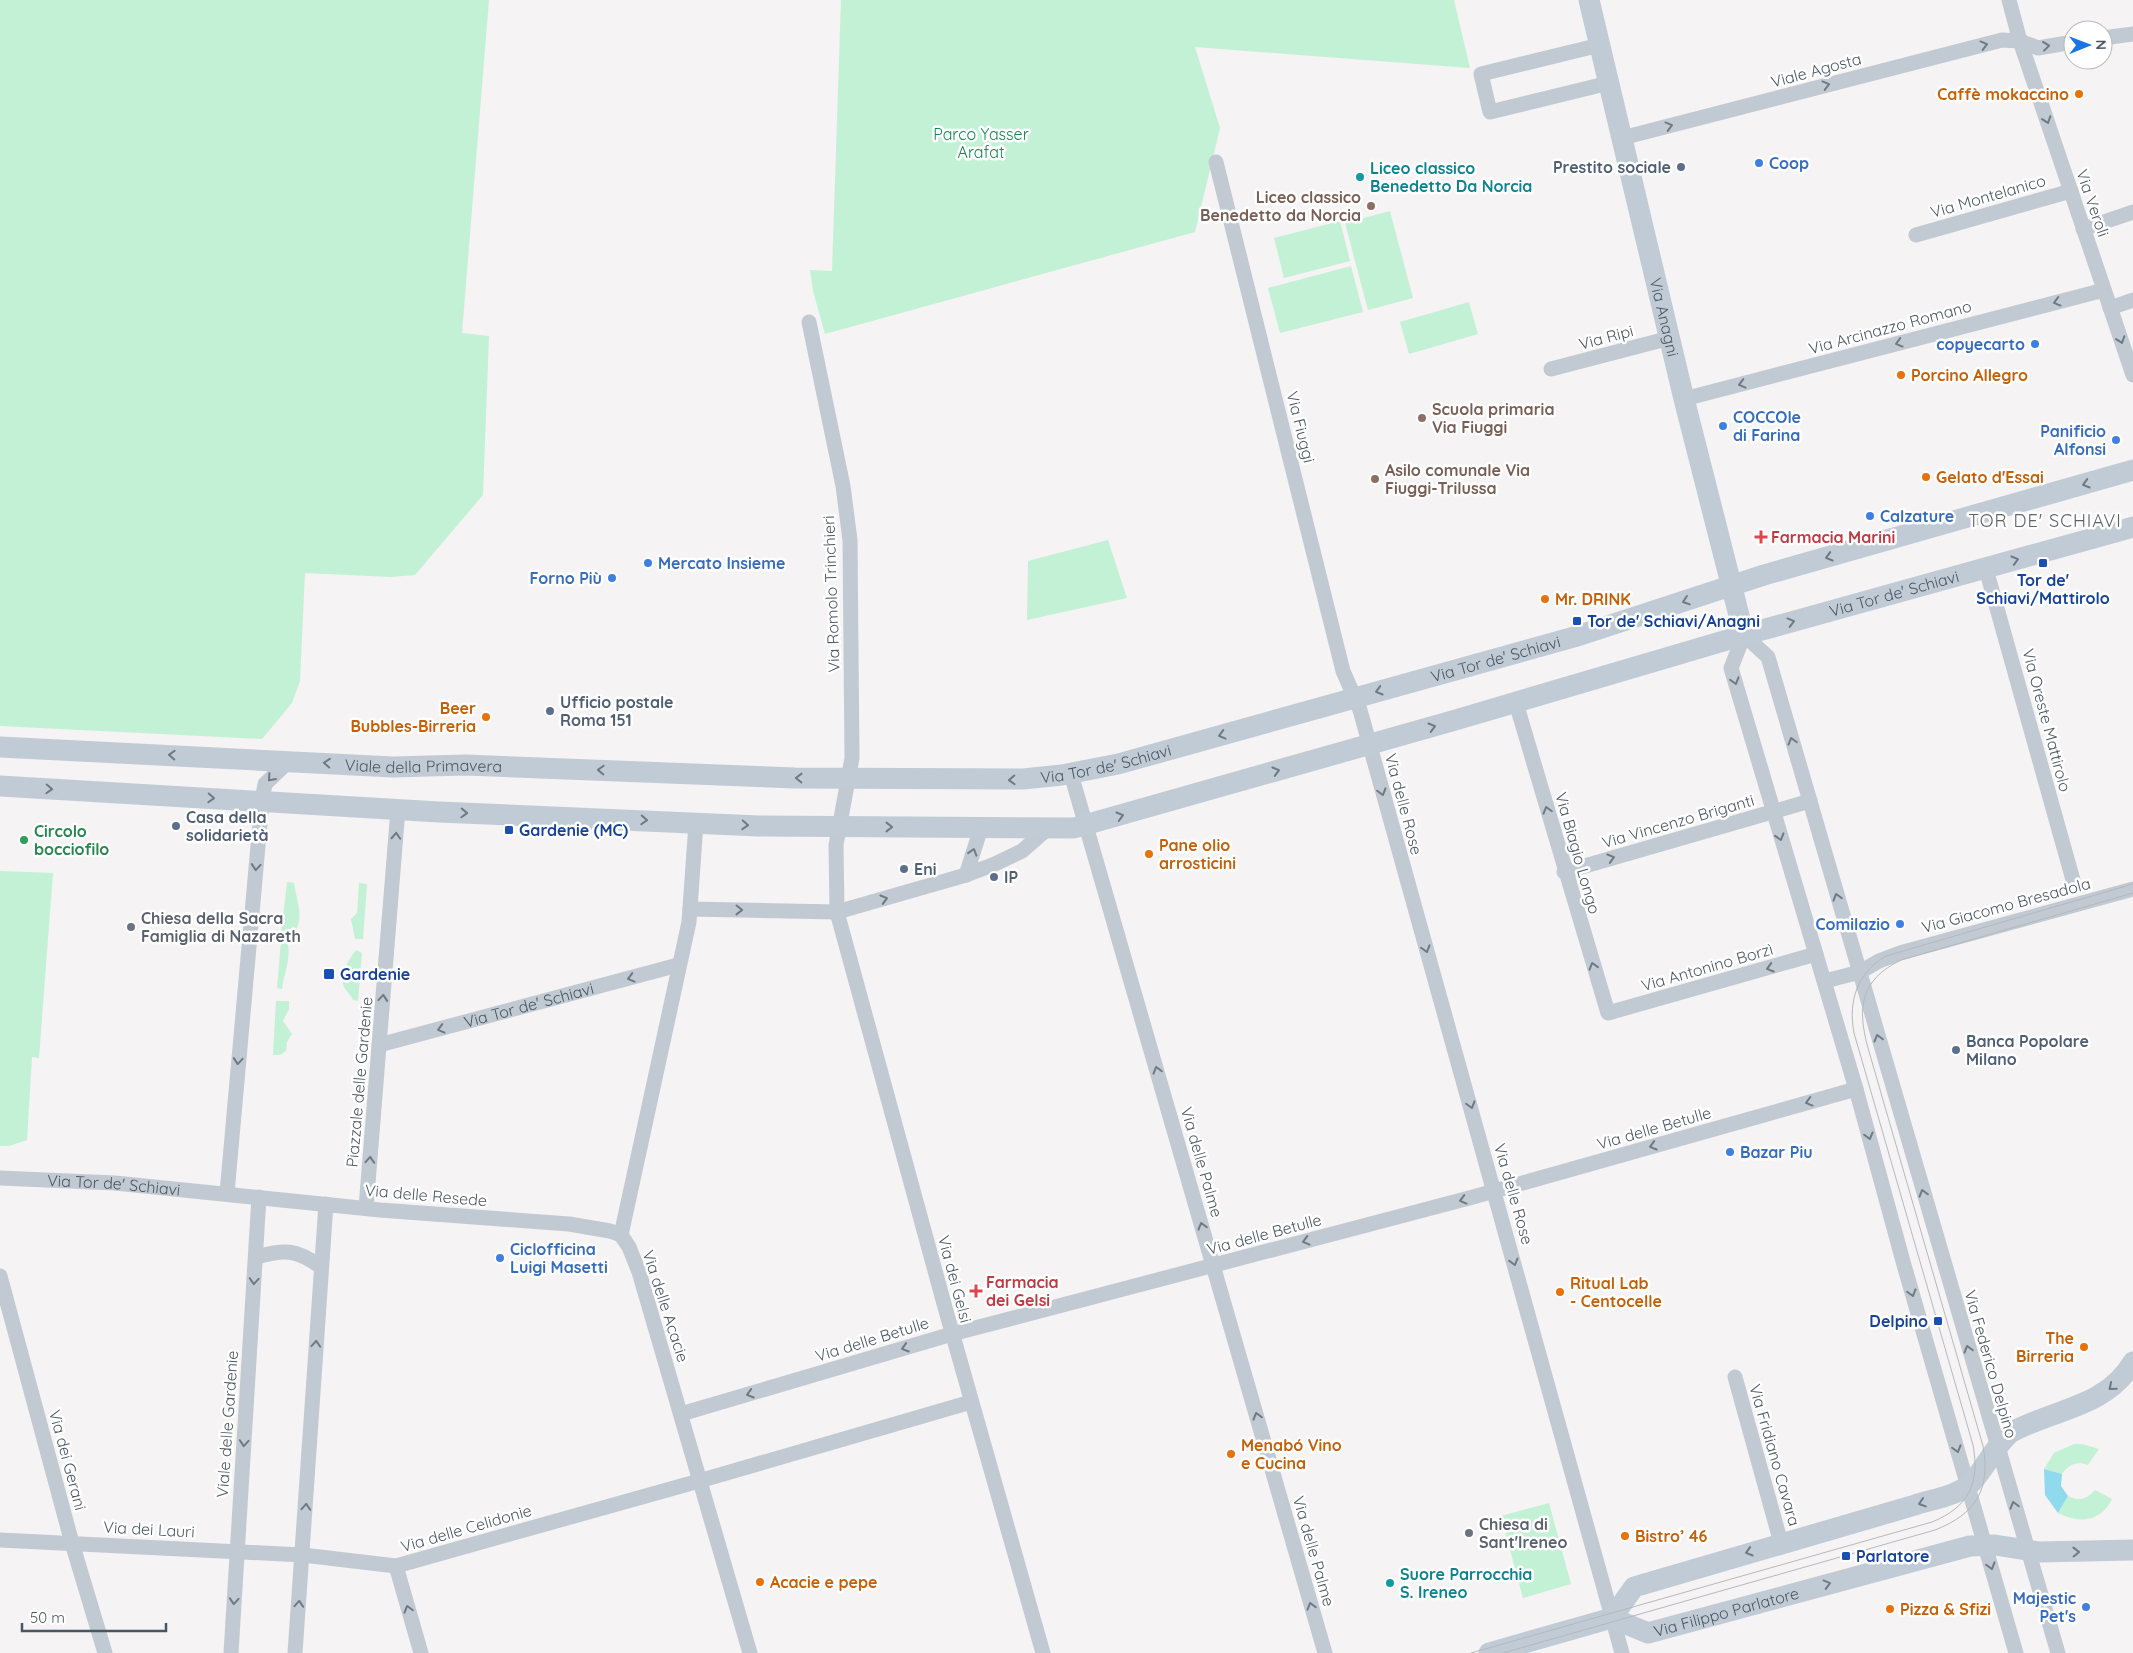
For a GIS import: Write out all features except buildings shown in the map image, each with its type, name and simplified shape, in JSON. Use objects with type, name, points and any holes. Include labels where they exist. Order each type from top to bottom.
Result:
[{"type":"main road","name":"Via Anagni","points":[[1589,0],[1684,399],[1744,635]]},
{"type":"main road","name":"Via Tor de' Schiavi","points":[[847,778],[998,780],[1071,774],[1118,764],[1574,637],[1764,575],[2133,470]]},
{"type":"main road","name":"Via Tor de' Schiavi","points":[[696,823],[840,828],[1047,829],[1086,825],[1516,703],[1744,635],[2133,527]]},
{"type":"main road","name":"Viale della Primavera","points":[[0,747],[290,760],[393,767],[466,765],[847,778]]},
{"type":"main road","points":[[0,786],[398,809],[696,823]]},
{"type":"main road","points":[[1489,1653],[1612,1618],[1634,1587],[1953,1493],[1968,1485],[2002,1440],[2020,1428],[2100,1397],[2121,1379],[2133,1362]]},
{"type":"main road","name":"Via Filippo Parlatore","points":[[1612,1618],[1648,1633],[1956,1548],[1984,1544],[2027,1551],[2133,1550]]},
{"type":"street","name":"Via Veroli","points":[[2009,0],[2020,41],[2133,376]]},
{"type":"street","points":[[2113,37],[2132,34]]},
{"type":"street","name":"Viale Agosta","points":[[1622,138],[2002,40],[2020,41],[2038,48],[2063,44]]},
{"type":"street","points":[[1600,45],[1481,74],[1490,112],[1609,83]]},
{"type":"street","name":"Via Fiuggi","points":[[1216,162],[1343,671],[1356,698],[1370,745]]},
{"type":"street","name":"Via Montelanico","points":[[1916,235],[2071,190]]},
{"type":"street","points":[[2083,229],[2133,212]]},
{"type":"street","name":"Via Arcinazzo Romano","points":[[1684,399],[2104,290]]},
{"type":"street","points":[[2110,308],[2133,300]]},
{"type":"street","name":"Via Romolo Trinchieri","points":[[809,322],[843,486],[850,540],[852,758],[847,778],[840,828]]},
{"type":"street","name":"Via Ripi","points":[[1551,370],[1670,338]]},
{"type":"street","name":"Via Oreste Mattirolo","points":[[1986,569],[2073,880]]},
{"type":"street","points":[[1773,812],[1810,802],[1768,657],[1744,635],[1731,668],[1773,812],[1825,981],[1904,1266],[2016,1653]]},
{"type":"street","name":"Via Biagio Longo","points":[[1516,703],[1564,872],[1608,1013]]},
{"type":"street","name":"Via delle Rose","points":[[1370,745],[1622,1653]]},
{"type":"street","points":[[227,1194],[262,801],[265,784],[290,760]]},
{"type":"street","name":"Via delle Palme","points":[[1071,774],[1325,1653]]},
{"type":"street","name":"Via Federico Delpino","points":[[1810,802],[2058,1653]]},
{"type":"street","name":"Piazzale delle Gardenie","points":[[366,1208],[398,809]]},
{"type":"street","name":"Via Vincenzo Briganti","points":[[1564,872],[1773,812]]},
{"type":"street","points":[[621,1235],[690,909],[696,823]]},
{"type":"street","name":"Via dei Gelsi","points":[[840,828],[836,845],[837,912],[952,1334],[1043,1653]]},
{"type":"street","points":[[966,875],[981,828]]},
{"type":"street","points":[[690,909],[837,912],[966,875],[1022,852],[1047,829]]},
{"type":"street","name":"Via Giacomo Bresadola","points":[[1825,981],[1860,972],[1888,957],[1960,935],[2133,889]]},
{"type":"street","name":"Via Antonino Borzì","points":[[1608,1013],[1816,954]]},
{"type":"street","name":"Via Tor de' Schiavi","points":[[379,1045],[678,965]]},
{"type":"street","name":"Via delle Betulle","points":[[681,1414],[952,1334],[1495,1191],[1856,1089]]},
{"type":"street","name":"Via Tor de' Schiavi","points":[[0,1178],[115,1183],[227,1194]]},
{"type":"street","name":"Via delle Resede","points":[[227,1194],[366,1208],[570,1224],[610,1231],[621,1235]]},
{"type":"street","name":"Viale delle Gardenie","points":[[231,1653],[259,1197]]},
{"type":"street","points":[[295,1653],[326,1204]]},
{"type":"street","name":"Via delle Acacie","points":[[621,1235],[636,1263],[750,1653]]},
{"type":"street","points":[[256,1257],[291,1251],[305,1256],[321,1267]]},
{"type":"street","name":"Via dei Gerani","points":[[0,1276],[72,1543],[105,1653]]},
{"type":"street","name":"Via Fridiano Cavara","points":[[1735,1377],[1781,1543]]},
{"type":"street","points":[[699,1481],[971,1402]]},
{"type":"street","name":"Via delle Celidonie","points":[[237,1552],[303,1555],[396,1566],[699,1481]]},
{"type":"street","name":"Via dei Lauri","points":[[0,1540],[237,1552]]},
{"type":"street","points":[[396,1566],[421,1653]]},
{"type":"green space","points":[[0,0],[489,0],[462,333],[489,336],[483,495],[415,575],[391,577],[305,573],[300,681],[292,703],[262,739],[0,726]]},
{"type":"green space","name":"Parco Yasser Arafat","points":[[841,0],[1454,0],[1470,68],[1195,47],[1220,128],[1195,232],[825,334],[813,291],[810,270],[832,271]]},
{"type":"green space","points":[[1390,211],[1413,298],[1368,310],[1345,223]]},
{"type":"green space","points":[[1340,221],[1350,261],[1284,278],[1274,238]]},
{"type":"green space","points":[[1351,266],[1363,312],[1280,333],[1268,288]]},
{"type":"green space","points":[[1469,302],[1478,334],[1409,354],[1400,322]]},
{"type":"green space","points":[[1108,540],[1127,598],[1027,620],[1028,561]]},
{"type":"green space","points":[[0,871],[53,873],[39,1058],[32,1057],[27,1140],[9,1146],[0,1146]]},
{"type":"green space","points":[[287,882],[294,883],[299,910],[299,922],[293,935],[281,934]]},
{"type":"green space","points":[[359,883],[367,884],[363,939],[355,939],[351,919],[357,913]]},
{"type":"green space","points":[[281,941],[287,941],[289,953],[282,989],[277,988]]},
{"type":"green space","points":[[356,950],[362,953],[358,1001],[353,1000],[344,987],[343,982],[346,967]]},
{"type":"green space","points":[[276,1001],[289,1001],[289,1009],[283,1021],[292,1034],[287,1042],[286,1051],[280,1055],[273,1055]]},
{"type":"green space","points":[[2074,1444],[2082,1444],[2099,1449],[2088,1465],[2074,1464],[2062,1474],[2044,1469],[2054,1453]]},
{"type":"green space","points":[[2095,1490],[2112,1499],[2107,1507],[2096,1516],[2089,1519],[2074,1519],[2058,1513],[2068,1496],[2083,1499]]},
{"type":"green space","points":[[1549,1503],[1571,1584],[1523,1598],[1501,1516]]},
{"type":"water","points":[[2044,1469],[2062,1474],[2061,1486],[2068,1496],[2058,1513],[2045,1495]]},
{"type":"tram line","points":[[1471,1653],[1932,1522],[1945,1516],[1963,1501],[1969,1492],[1975,1471],[1973,1445],[1854,1033],[1852,1021],[1854,999],[1862,979],[1876,963],[1886,956],[2133,884]]},
{"type":"tram line","points":[[1503,1653],[1935,1530],[1949,1524],[1970,1508],[1977,1498],[1985,1475],[1983,1446],[1868,1048],[1863,1020],[1865,996],[1877,977],[1887,968],[1901,960],[2133,893]]},
{"type":"place","name":"Caffè mokaccino","points":[[2079,94]]},
{"type":"place","name":"Coop","points":[[1759,163]]},
{"type":"place","name":"Prestito sociale","points":[[1681,167]]},
{"type":"place","name":"Liceo classico Benedetto Da Norcia","points":[[1360,177]]},
{"type":"place","name":"Liceo classico Benedetto da Norcia","points":[[1371,206]]},
{"type":"place","name":"copyecarto","points":[[2035,344]]},
{"type":"place","name":"Porcino Allegro","points":[[1901,375]]},
{"type":"place","name":"Scuola primaria Via Fiuggi","points":[[1422,418]]},
{"type":"place","name":"COCCOle di Farina","points":[[1723,426]]},
{"type":"place","name":"Panificio Alfonsi","points":[[2116,440]]},
{"type":"place","name":"Gelato d'Essai","points":[[1926,477]]},
{"type":"place","name":"Asilo comunale Via Fiuggi-Trilussa","points":[[1375,479]]},
{"type":"place","name":"Calzature","points":[[1870,516]]},
{"type":"place","name":"Farmacia Marini","points":[[1761,537]]},
{"type":"place","name":"Mercato Insieme","points":[[648,563]]},
{"type":"place","name":"Tor de' Schiavi/Mattirolo","points":[[2043,563]]},
{"type":"place","name":"Forno Più","points":[[612,578]]},
{"type":"place","name":"Mr. DRINK","points":[[1545,599]]},
{"type":"place","name":"Tor de' Schiavi/Anagni","points":[[1577,621]]},
{"type":"place","name":"Ufficio postale Roma 151","points":[[550,711]]},
{"type":"place","name":"Beer Bubbles-Birreria","points":[[486,717]]},
{"type":"place","name":"Casa della solidarietà","points":[[176,826]]},
{"type":"place","name":"Gardenie (MC)","points":[[509,830]]},
{"type":"place","name":"Circolo bocciofilo","points":[[24,840]]},
{"type":"place","name":"Pane olio arrosticini","points":[[1149,854]]},
{"type":"place","name":"Eni","points":[[904,869]]},
{"type":"place","name":"IP","points":[[994,877]]},
{"type":"place","name":"Comilazio","points":[[1900,924]]},
{"type":"place","name":"Chiesa della Sacra Famiglia di Nazareth","points":[[131,927]]},
{"type":"place","name":"Gardenie","points":[[329,974]]},
{"type":"place","name":"Banca Popolare Milano","points":[[1956,1050]]},
{"type":"place","name":"Bazar Piu","points":[[1730,1152]]},
{"type":"place","name":"Ciclofficina Luigi Masetti","points":[[500,1258]]},
{"type":"place","name":"Farmacia dei Gelsi","points":[[976,1291]]},
{"type":"place","name":"Ritual Lab - Centocelle","points":[[1560,1292]]},
{"type":"place","name":"Delpino","points":[[1938,1321]]},
{"type":"place","name":"The Birreria","points":[[2084,1347]]},
{"type":"place","name":"Menabó Vino e Cucina","points":[[1231,1454]]},
{"type":"place","name":"Chiesa di Sant'Ireneo","points":[[1469,1533]]},
{"type":"place","name":"Bistro’ 46","points":[[1625,1536]]},
{"type":"place","name":"Parlatore","points":[[1846,1556]]},
{"type":"place","name":"Acacie e pepe","points":[[760,1582]]},
{"type":"place","name":"Suore Parrocchia S. Ireneo","points":[[1390,1583]]},
{"type":"place","name":"Majestic Pet's","points":[[2086,1607]]},
{"type":"place","name":"Pizza & Sfizi","points":[[1890,1609]]},
{"type":"district","name":"TOR DE' SCHIAVI","points":[[2045,521]]}]
